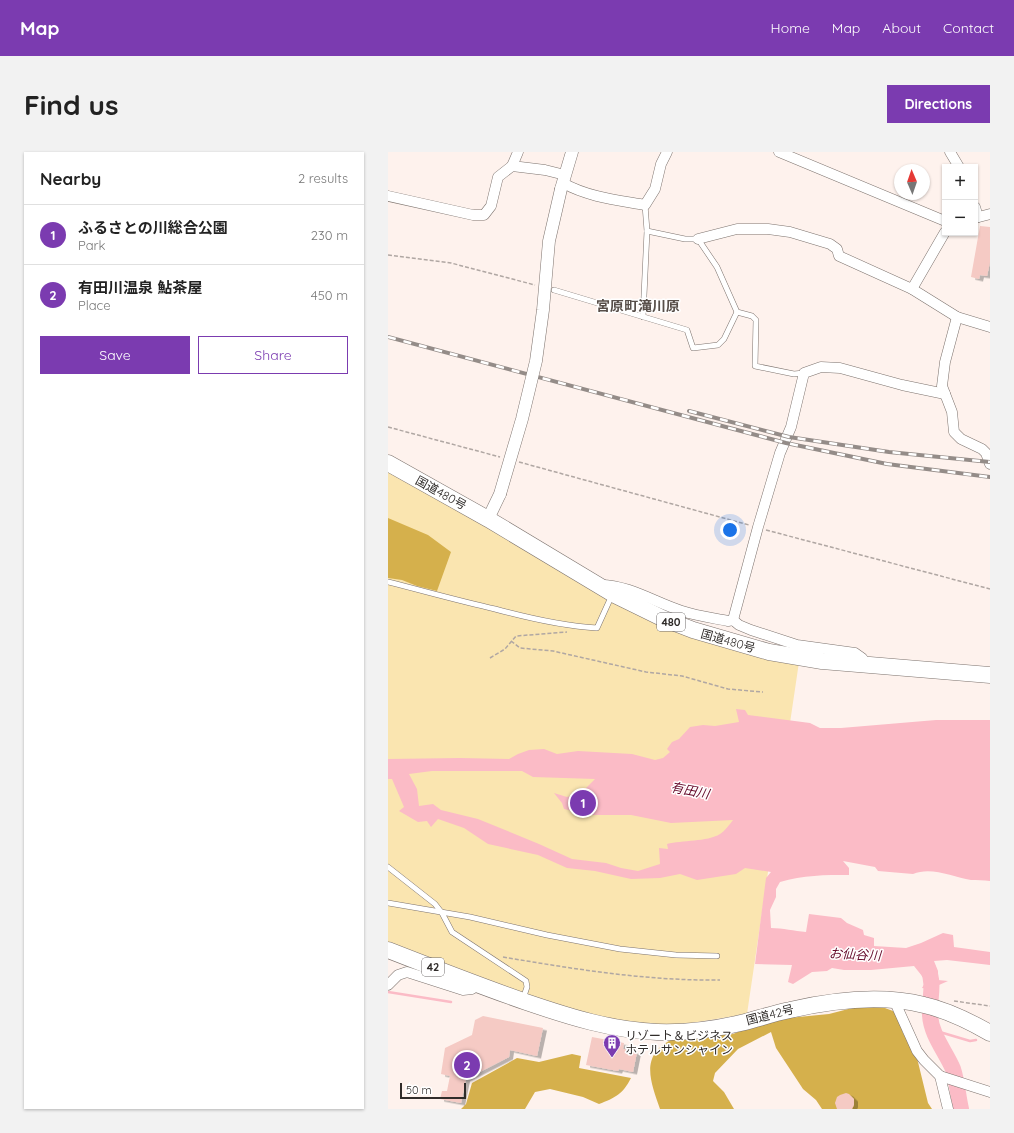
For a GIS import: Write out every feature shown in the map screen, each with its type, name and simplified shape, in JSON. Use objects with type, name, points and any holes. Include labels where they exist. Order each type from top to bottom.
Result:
[{"type":"highway","name":"国道480号","points":[[388,464],[488,519],[612,594],[662,618],[693,630],[769,652],[822,661],[990,675]]},
{"type":"highway","name":"国道42号","points":[[388,950],[477,984],[568,1016],[604,1026],[659,1032],[692,1030],[728,1025],[825,1003],[857,1000],[894,1000],[937,1008],[959,1017],[990,1033]]},
{"type":"street","points":[[388,196],[472,215],[484,215],[491,206],[498,177],[512,166],[518,152]]},
{"type":"street","points":[[488,519],[500,494],[522,419],[536,361],[543,310],[549,241],[563,182],[572,152]]},
{"type":"street","points":[[512,166],[545,170],[577,190],[589,194],[645,205],[655,189],[661,164],[667,152]]},
{"type":"street","points":[[779,152],[942,220]]},
{"type":"street","points":[[950,152],[957,164]]},
{"type":"street","points":[[978,218],[990,214]]},
{"type":"street","points":[[698,238],[737,229],[768,229],[790,232],[830,244],[837,249],[839,256],[912,289],[957,317],[990,327]]},
{"type":"street","points":[[912,289],[943,236]]},
{"type":"street","points":[[957,317],[945,362],[942,386],[952,412],[954,432],[961,439],[982,449],[986,453],[990,464]]},
{"type":"street","points":[[733,620],[780,453],[791,427],[804,373],[821,368],[840,368],[902,385],[945,394]]},
{"type":"street","points":[[598,585],[614,586],[683,612],[728,621],[733,620],[739,625],[751,630],[797,645],[855,653],[862,658],[867,665]]},
{"type":"street","points":[[388,985],[394,978],[407,972],[462,990],[472,989],[477,984]]},
{"type":"street","points":[[894,1000],[917,1051],[940,1076],[990,1092]]},
{"type":"street","points":[[940,1076],[948,1109]]},
{"type":"lane","points":[[643,317],[647,231],[645,205]]},
{"type":"lane","points":[[647,231],[685,239],[698,238],[716,267],[737,312]]},
{"type":"lane","points":[[554,290],[687,330],[693,348],[718,345],[724,339],[737,312]]},
{"type":"lane","points":[[737,312],[752,316],[756,320],[755,366],[794,374],[804,373]]},
{"type":"lane","points":[[388,582],[529,618],[597,628],[612,594]]},
{"type":"lane","points":[[388,867],[425,896],[442,913],[452,932],[526,981],[527,987],[523,1000]]},
{"type":"lane","points":[[388,903],[470,917],[547,935],[620,949],[661,954],[717,956]]},
{"type":"path","points":[[388,255],[451,264],[554,290]]},
{"type":"path","points":[[388,427],[502,458]]},
{"type":"path","points":[[517,462],[758,528],[990,589]]},
{"type":"path","points":[[490,658],[505,649],[516,636],[578,632],[582,627]]},
{"type":"path","points":[[511,641],[520,648],[554,651],[646,672],[682,676],[728,689],[763,692]]},
{"type":"path","points":[[484,953],[539,963],[654,978],[676,980],[720,980]]},
{"type":"shaded area","points":[[388,471],[602,592],[799,662],[747,1014],[685,1024],[650,1026],[588,1016],[388,945]]},
{"type":"shaded area","points":[[388,518],[428,535],[451,552],[437,591],[417,586],[402,580],[388,578]]},
{"type":"shaded area","points":[[877,1005],[893,1011],[898,1017],[903,1033],[917,1058],[928,1103],[932,1109],[822,1109],[816,1100],[803,1089],[776,1048],[771,1032],[738,1049],[715,1073],[713,1081],[724,1092],[734,1109],[660,1109],[653,1088],[650,1069],[656,1052],[664,1044],[675,1038],[733,1034],[768,1020],[829,1014],[860,1006]]},
{"type":"shaded area","points":[[572,1054],[581,1056],[579,1068],[631,1078],[622,1092],[610,1100],[599,1104],[583,1097],[550,1089],[535,1092],[525,1109],[461,1109],[466,1104],[472,1083],[517,1058],[539,1062]]},
{"type":"water","name":"有田川","points":[[736,709],[745,710],[748,715],[810,723],[820,728],[841,728],[936,720],[990,720],[990,881],[971,880],[927,871],[913,874],[878,871],[875,867],[843,861],[849,868],[849,875],[823,875],[780,882],[776,889],[776,897],[770,910],[771,928],[806,932],[809,914],[841,918],[847,923],[863,930],[864,935],[874,938],[874,946],[906,948],[943,933],[953,935],[954,947],[990,952],[990,965],[947,960],[934,961],[938,971],[938,980],[948,981],[939,985],[938,990],[922,988],[926,981],[914,966],[871,970],[844,970],[832,968],[827,971],[812,972],[793,984],[788,982],[792,965],[755,964],[766,878],[771,872],[745,868],[736,874],[697,880],[680,874],[660,878],[631,879],[595,871],[567,868],[538,855],[488,844],[464,828],[438,819],[431,827],[427,821],[418,822],[399,811],[404,807],[392,779],[388,779],[388,759],[509,759],[529,750],[544,749],[557,754],[578,751],[632,754],[655,760],[663,758],[670,752],[667,749],[672,742],[679,739],[690,727],[703,725],[715,726],[739,722]],"holes":[[[432,771],[522,771],[533,777],[595,779],[581,793],[567,797],[554,793],[562,803],[564,809],[589,815],[631,815],[671,823],[733,820],[724,831],[715,837],[667,844],[668,849],[659,848],[660,864],[638,871],[621,868],[606,863],[572,859],[478,819],[441,810],[433,804],[419,806],[417,789],[409,774]]]},
{"type":"building","points":[[980,226],[990,227],[990,262],[987,276],[980,275],[979,279],[971,277]]},
{"type":"building","points":[[483,1016],[543,1028],[537,1056],[510,1050],[509,1057],[466,1079],[461,1103],[440,1099],[442,1091],[447,1091],[450,1076],[441,1074],[445,1048],[472,1035],[475,1020]]},
{"type":"building","name":"リゾート＆ビジネス ホテルサンシャイン","points":[[592,1037],[624,1043],[623,1049],[637,1052],[633,1072],[619,1069],[618,1071],[586,1065]]},
{"type":"building","points":[[846,1093],[854,1099],[852,1109],[837,1109],[835,1103],[837,1097]]},
{"type":"waterway","name":"お仙谷川","points":[[928,969],[931,980],[931,1022],[936,1036],[953,1069],[961,1109]]},
{"type":"waterway","points":[[388,992],[451,1002]]},
{"type":"waterway","points":[[933,1030],[970,1041],[976,1040]]},
{"type":"railway","points":[[388,337],[786,443],[887,464],[990,477]]},
{"type":"railway","points":[[689,411],[789,437],[889,452],[990,462]]},
{"type":"place","name":"ふるさとの川総合公園","points":[[583,803]]},
{"type":"place","name":"リゾート＆ビジネス ホテルサンシャイン","points":[[612,1058]]},
{"type":"place","name":"有田川温泉 鮎茶屋","points":[[467,1065]]},
{"type":"district","name":"宮原町滝川原","points":[[638,306]]}]
